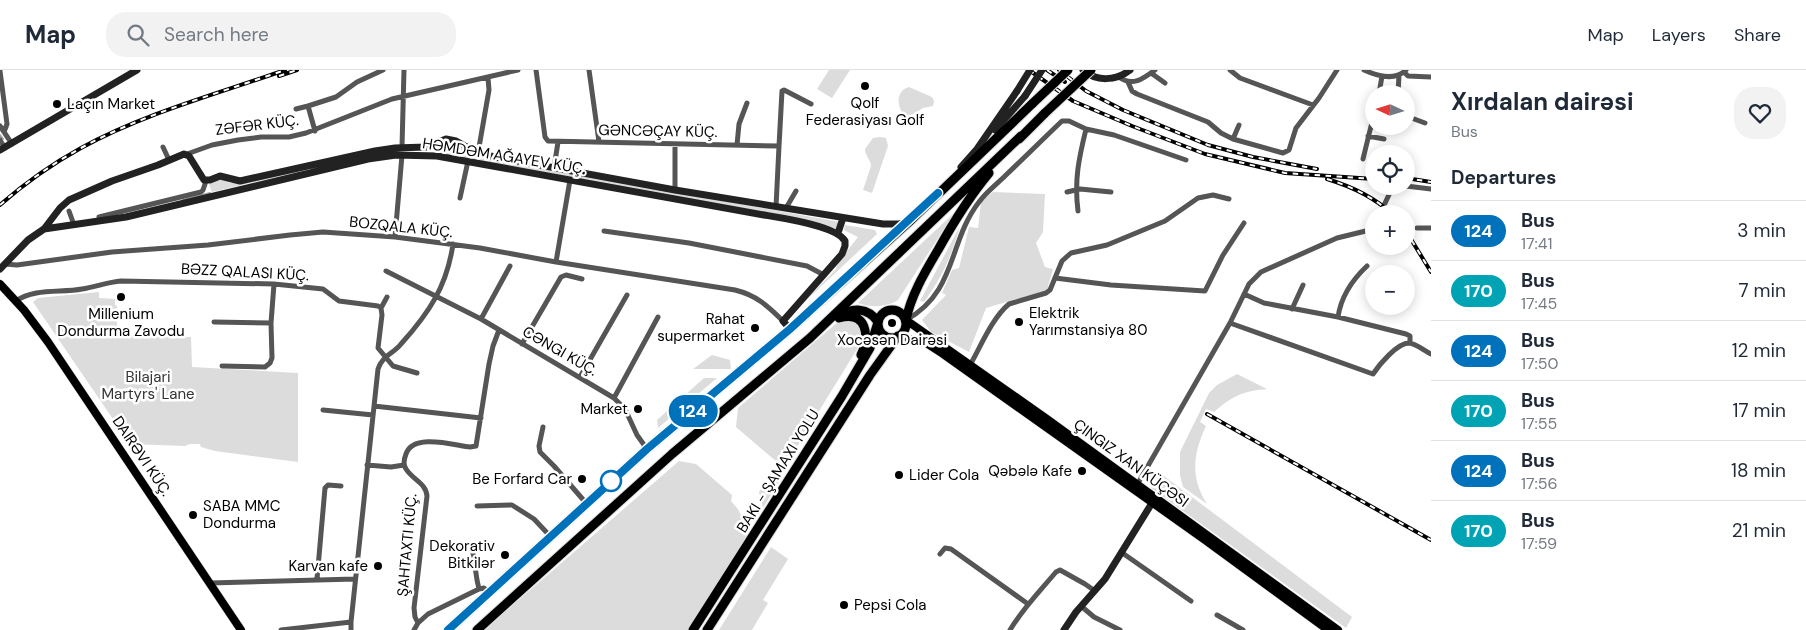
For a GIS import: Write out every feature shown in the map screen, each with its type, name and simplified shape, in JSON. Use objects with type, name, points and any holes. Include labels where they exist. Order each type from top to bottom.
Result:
[{"type":"highway","points":[[448,630],[484,590],[550,536],[647,449],[790,329],[909,222],[1068,70]]},
{"type":"highway","points":[[810,338],[1091,70]]},
{"type":"highway","points":[[709,628],[870,374],[898,336],[904,331],[910,303],[952,225],[979,186],[1021,136]]},
{"type":"highway","points":[[477,630],[672,454],[836,318],[855,309],[861,310],[870,314],[878,322],[880,330],[884,335],[891,338],[898,336]]},
{"type":"highway","points":[[693,630],[842,396],[870,348],[882,314],[891,309],[900,312],[906,320]]},
{"type":"highway","points":[[836,318],[844,316],[856,318],[863,324],[866,333],[864,348],[842,396]]},
{"type":"main road","name":"DAIRƏVI KÜÇ.","points":[[2,289],[16,301],[48,342],[240,628]]},
{"type":"main road","name":"ÇINGIZ XAN KÜÇƏSI","points":[[906,320],[1338,630]]},
{"type":"main road","name":"ÇINGIZ XAN KÜÇƏSI","points":[[898,336],[917,340],[932,347],[1017,406],[1325,629]]},
{"type":"street","points":[[5,147],[137,70]]},
{"type":"street","points":[[296,109],[336,97],[358,82],[383,70]]},
{"type":"street","points":[[395,237],[402,151],[404,70]]},
{"type":"street","name":"ZƏFƏR KÜÇ.","points":[[44,229],[63,205],[112,181],[182,154],[212,145],[250,138],[289,137],[315,131],[403,96],[518,70]]},
{"type":"street","points":[[536,70],[545,137],[548,141],[558,142],[554,168]]},
{"type":"street","points":[[588,70],[599,142]]},
{"type":"street","points":[[977,149],[1030,70]]},
{"type":"street","points":[[938,193],[1025,96],[1042,70]]},
{"type":"street","points":[[1083,70],[1094,77],[1112,79],[1130,70]]},
{"type":"street","points":[[1230,70],[1240,78],[1313,105]]},
{"type":"street","points":[[1119,77],[1128,82],[1132,91],[1137,94],[1208,122],[1221,133],[1233,139],[1286,153],[1289,150],[1296,128],[1337,70]]},
{"type":"street","points":[[1364,70],[1382,76],[1403,72],[1408,76],[1431,77]]},
{"type":"street","points":[[0,71],[6,124],[4,132],[5,147]]},
{"type":"street","points":[[1128,82],[1140,80],[1153,71],[1165,83]]},
{"type":"street","points":[[1400,85],[1403,72]]},
{"type":"street","points":[[1380,85],[1382,76]]},
{"type":"street","points":[[478,153],[489,90],[488,78]]},
{"type":"street","points":[[776,207],[782,91],[784,90],[811,104]]},
{"type":"street","points":[[737,145],[739,124],[747,103]]},
{"type":"street","points":[[308,106],[315,131]]},
{"type":"street","points":[[1415,120],[1424,123]]},
{"type":"street","points":[[906,320],[925,308],[935,296],[952,263],[967,220],[980,200],[1062,121],[1069,121],[1086,129],[1109,134],[1186,160]]},
{"type":"street","points":[[1233,139],[1239,125]]},
{"type":"street","points":[[0,126],[4,132]]},
{"type":"street","points":[[1078,210],[1075,190],[1077,165],[1086,129]]},
{"type":"street","points":[[1363,158],[1368,136],[1384,139]]},
{"type":"street","points":[[206,181],[220,176],[242,180],[375,151],[402,151],[426,147],[446,139],[456,141],[478,153],[675,190],[843,218],[890,224],[909,222]]},
{"type":"street","points":[[0,140],[5,147]]},
{"type":"street","name":"GƏNCƏÇAY KÜÇ.","points":[[558,142],[779,146]]},
{"type":"street","points":[[675,145],[675,190]]},
{"type":"street","points":[[162,147],[169,160]]},
{"type":"street","name":"HƏMDƏM AĞAYEV KÜÇ.","points":[[44,229],[126,217],[402,151],[468,161],[782,218],[838,234]]},
{"type":"street","points":[[187,154],[206,181]]},
{"type":"street","points":[[460,198],[468,161]]},
{"type":"street","points":[[556,262],[570,180]]},
{"type":"street","points":[[99,217],[201,192],[205,187],[206,181]]},
{"type":"street","points":[[1415,187],[1431,189]]},
{"type":"street","points":[[1067,192],[1075,190],[1111,192]]},
{"type":"street","points":[[786,208],[796,191]]},
{"type":"street","points":[[970,365],[992,325],[1006,307],[1050,290],[1062,261],[1071,253],[1115,242],[1165,221],[1198,198],[1213,195],[1229,199]]},
{"type":"street","points":[[69,211],[74,225]]},
{"type":"street","points":[[790,329],[783,321],[824,276],[844,250],[845,241],[838,234],[843,218]]},
{"type":"street","points":[[1055,278],[1112,285],[1205,291],[1223,255],[1244,223]]},
{"type":"street","points":[[1416,228],[1431,228]]},
{"type":"street","points":[[3,266],[28,240],[44,229]]},
{"type":"street","points":[[604,231],[689,243],[798,264],[813,268],[824,276]]},
{"type":"street","points":[[1137,485],[1230,323],[1252,279],[1262,272],[1337,238],[1365,231]]},
{"type":"street","name":"BOZQALA KÜÇ.","points":[[3,266],[112,252],[208,245],[312,232],[395,237],[453,244],[747,293],[767,305],[783,321]]},
{"type":"street","points":[[351,630],[378,369],[384,357],[399,346],[437,297],[448,268],[453,244]]},
{"type":"street","points":[[481,319],[510,266]]},
{"type":"street","points":[[1338,318],[1341,301],[1358,275],[1365,269]]},
{"type":"street","name":"CƏNGI KÜÇ.","points":[[386,272],[481,319],[614,398],[623,405],[637,436],[647,449]]},
{"type":"street","points":[[522,344],[561,277],[566,275],[582,279]]},
{"type":"street","points":[[16,301],[24,295],[32,293],[80,290],[121,281],[274,284],[322,289],[339,301],[381,308]]},
{"type":"street","points":[[222,366],[266,367],[270,364],[272,358],[274,284]]},
{"type":"street","points":[[1292,309],[1303,285]]},
{"type":"street","points":[[1244,294],[1264,303],[1406,334],[1410,336],[1410,344]]},
{"type":"street","points":[[580,377],[627,295]]},
{"type":"street","points":[[387,298],[381,308],[382,315],[378,345],[384,357],[393,366],[416,374]]},
{"type":"street","points":[[614,398],[658,317]]},
{"type":"street","points":[[214,322],[272,322]]},
{"type":"street","points":[[1230,323],[1372,374],[1384,360],[1401,346],[1410,344],[1431,354]]},
{"type":"street","points":[[418,624],[414,608],[427,496],[424,487],[410,474],[404,465],[406,452],[414,444],[420,442],[476,446],[482,418],[489,364],[499,330]]},
{"type":"street","points":[[374,406],[482,418]]},
{"type":"street","points":[[323,410],[372,415]]},
{"type":"street","points":[[543,427],[539,446],[540,452],[586,503]]},
{"type":"street","points":[[367,465],[391,467],[404,465]]},
{"type":"street","points":[[317,579],[325,488],[328,485],[340,486]]},
{"type":"street","points":[[1064,630],[1081,606],[1095,591],[1152,503]]},
{"type":"street","points":[[477,506],[512,505],[534,519],[550,536]]},
{"type":"street","points":[[414,630],[428,614],[484,590],[477,580],[472,546]]},
{"type":"street","points":[[940,554],[945,548],[952,548],[1028,604]]},
{"type":"street","points":[[1121,552],[1191,601]]},
{"type":"street","points":[[1010,630],[1020,613],[1056,572],[1060,570],[1095,591]]},
{"type":"street","points":[[210,583],[355,578]]},
{"type":"street","points":[[1081,606],[1094,617],[1120,630]]},
{"type":"street","points":[[1217,614],[1243,630]]},
{"type":"street","points":[[281,630],[351,622]]},
{"type":"green space","points":[[829,70],[850,70],[832,98],[817,89]]},
{"type":"green space","points":[[909,87],[932,97],[934,101],[933,106],[923,108],[907,118],[899,106],[899,96],[904,89]]},
{"type":"green space","points":[[873,138],[886,138],[888,146],[872,193],[863,190],[871,166],[865,149]]},
{"type":"green space","points":[[446,141],[486,158],[840,222],[837,229],[440,154],[441,143]]},
{"type":"green space","points":[[399,149],[399,152],[359,158],[212,192],[209,184],[219,179],[237,183]]},
{"type":"green space","points":[[993,192],[1045,194],[1043,232],[1036,243],[1045,267],[1053,269],[1047,290],[986,308],[969,352],[931,332],[922,320],[946,295],[942,293],[952,270],[959,268],[969,227],[978,228],[981,202]]},
{"type":"green space","points":[[955,212],[898,300],[878,306],[867,306],[858,303]]},
{"type":"green space","points":[[845,225],[875,230],[877,234],[798,308],[836,269],[838,263],[858,237],[844,230]]},
{"type":"green space","points":[[960,226],[950,257],[941,275],[924,302],[920,301]]},
{"type":"green space","name":"Bilajari Martyrs' Lane","points":[[99,292],[99,298],[115,299],[115,305],[117,306],[117,336],[191,337],[192,367],[298,373],[298,462],[215,451],[201,447],[200,444],[185,446],[130,444],[33,302],[38,298]]},
{"type":"green space","points":[[845,319],[861,328],[862,336],[859,346],[784,468],[736,427],[738,408],[839,321]]},
{"type":"green space","points":[[712,355],[730,360],[731,369],[693,369]]},
{"type":"green space","points":[[1237,374],[1267,389],[1238,395],[1214,412],[1206,409],[1200,422],[1206,426],[1198,446],[1195,465],[1198,484],[1207,504],[1183,487],[1180,475],[1180,452],[1209,393],[1217,385]]},
{"type":"green space","points":[[704,378],[717,378],[658,428],[657,420]]},
{"type":"green space","points":[[679,461],[696,464],[732,495],[731,501],[738,509],[749,532],[688,630],[484,630]]},
{"type":"green space","points":[[1160,473],[1352,617],[1346,628],[1151,488]]},
{"type":"green space","points":[[780,480],[763,508],[759,492],[766,482]]},
{"type":"green space","points":[[771,547],[788,559],[763,600],[768,603],[752,630],[719,630]]},
{"type":"waterway","points":[[0,135],[3,139]]},
{"type":"waterway","points":[[183,200],[210,193]]},
{"type":"railway","points":[[0,205],[49,167],[81,148],[130,124],[285,70]]},
{"type":"railway","points":[[279,76],[297,70]]},
{"type":"railway","points":[[1029,70],[1073,101],[1205,154],[1285,173],[1365,178]]},
{"type":"railway","points":[[1047,70],[1065,82]]},
{"type":"railway","points":[[1059,70],[1086,91],[1123,110],[1208,145],[1253,157],[1317,169]]},
{"type":"railway","points":[[1327,179],[1361,193],[1381,205]]},
{"type":"railway","points":[[1415,179],[1431,182]]},
{"type":"railway","points":[[1415,246],[1431,272]]},
{"type":"railway","points":[[1207,414],[1431,540]]},
{"type":"bus line","name":"124","points":[[448,630],[647,449],[790,329],[909,222],[938,193]]},
{"type":"place","name":"Qolf Federasiyası Golf","points":[[865,86]]},
{"type":"place","name":"Laçın Market","points":[[57,104]]},
{"type":"place","name":"Millenium Dondurma Zavodu","points":[[121,297]]},
{"type":"place","name":"Elektrik Yarımstansiya 80","points":[[1019,322]]},
{"type":"place","name":"Xocəsən Dairəsi","points":[[892,323]]},
{"type":"place","name":"Rahat supermarket","points":[[755,328]]},
{"type":"place","name":"Market","points":[[638,409]]},
{"type":"place","name":"Qəbələ Kafe","points":[[1082,471]]},
{"type":"place","name":"Lider Cola","points":[[899,475]]},
{"type":"place","name":"Be Forfard Car","points":[[582,479]]},
{"type":"place","name":"SABA MMC Dondurma","points":[[193,515]]},
{"type":"place","name":"Dekorativ Bitkilər","points":[[505,555]]},
{"type":"place","name":"Karvan kafe","points":[[378,566]]},
{"type":"place","name":"Pepsi Cola","points":[[844,605]]}]
